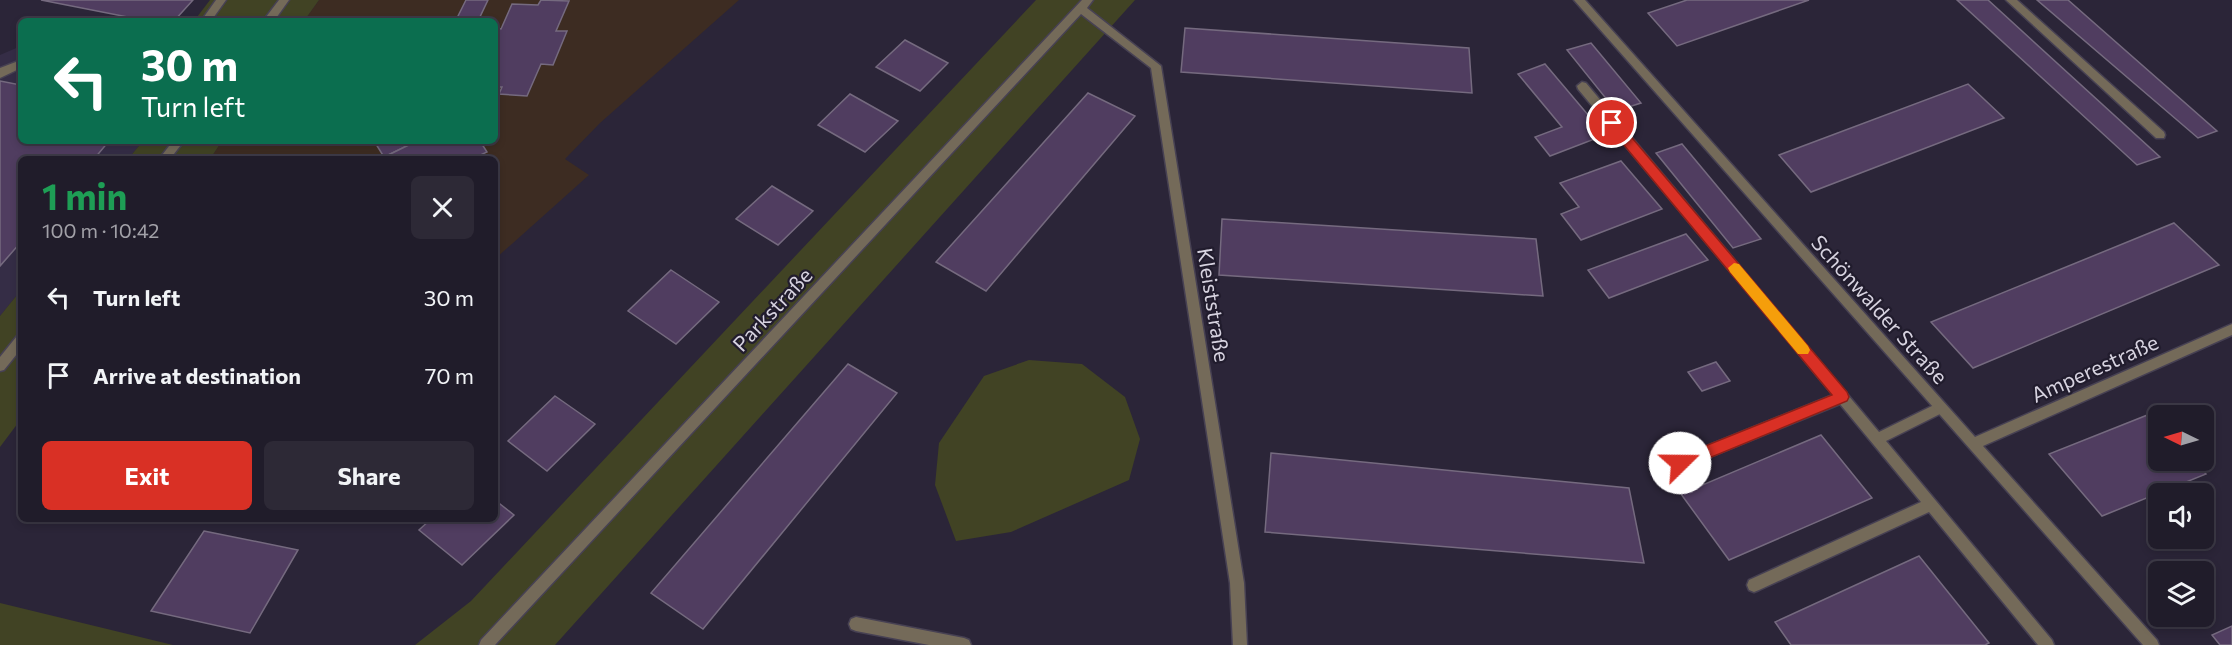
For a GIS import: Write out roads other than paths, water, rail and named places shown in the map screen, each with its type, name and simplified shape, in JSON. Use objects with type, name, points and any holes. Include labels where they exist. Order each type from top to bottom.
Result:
[{"type":"street","points":[[208,18],[221,0]]},
{"type":"street","points":[[270,18],[284,0]]},
{"type":"street","name":"Schönwalder Straße","points":[[1579,0],[2152,645]]},
{"type":"street","points":[[2011,0],[2160,135]]},
{"type":"street","name":"Parkstraße","points":[[486,645],[1084,4]]},
{"type":"street","name":"Kleiststraße","points":[[1084,4],[1156,66],[1237,583],[1240,645]]},
{"type":"street","points":[[0,74],[18,65]]},
{"type":"street","points":[[1582,86],[2047,645]]},
{"type":"street","points":[[166,156],[176,144]]},
{"type":"street","name":"Amperestraße","points":[[1973,444],[2232,329]]},
{"type":"street","points":[[0,366],[18,344]]},
{"type":"street","points":[[1680,463],[1842,397]]},
{"type":"street","points":[[1877,439],[1940,408]]},
{"type":"street","points":[[1754,585],[1931,504]]},
{"type":"street","points":[[856,624],[964,645]]}]
